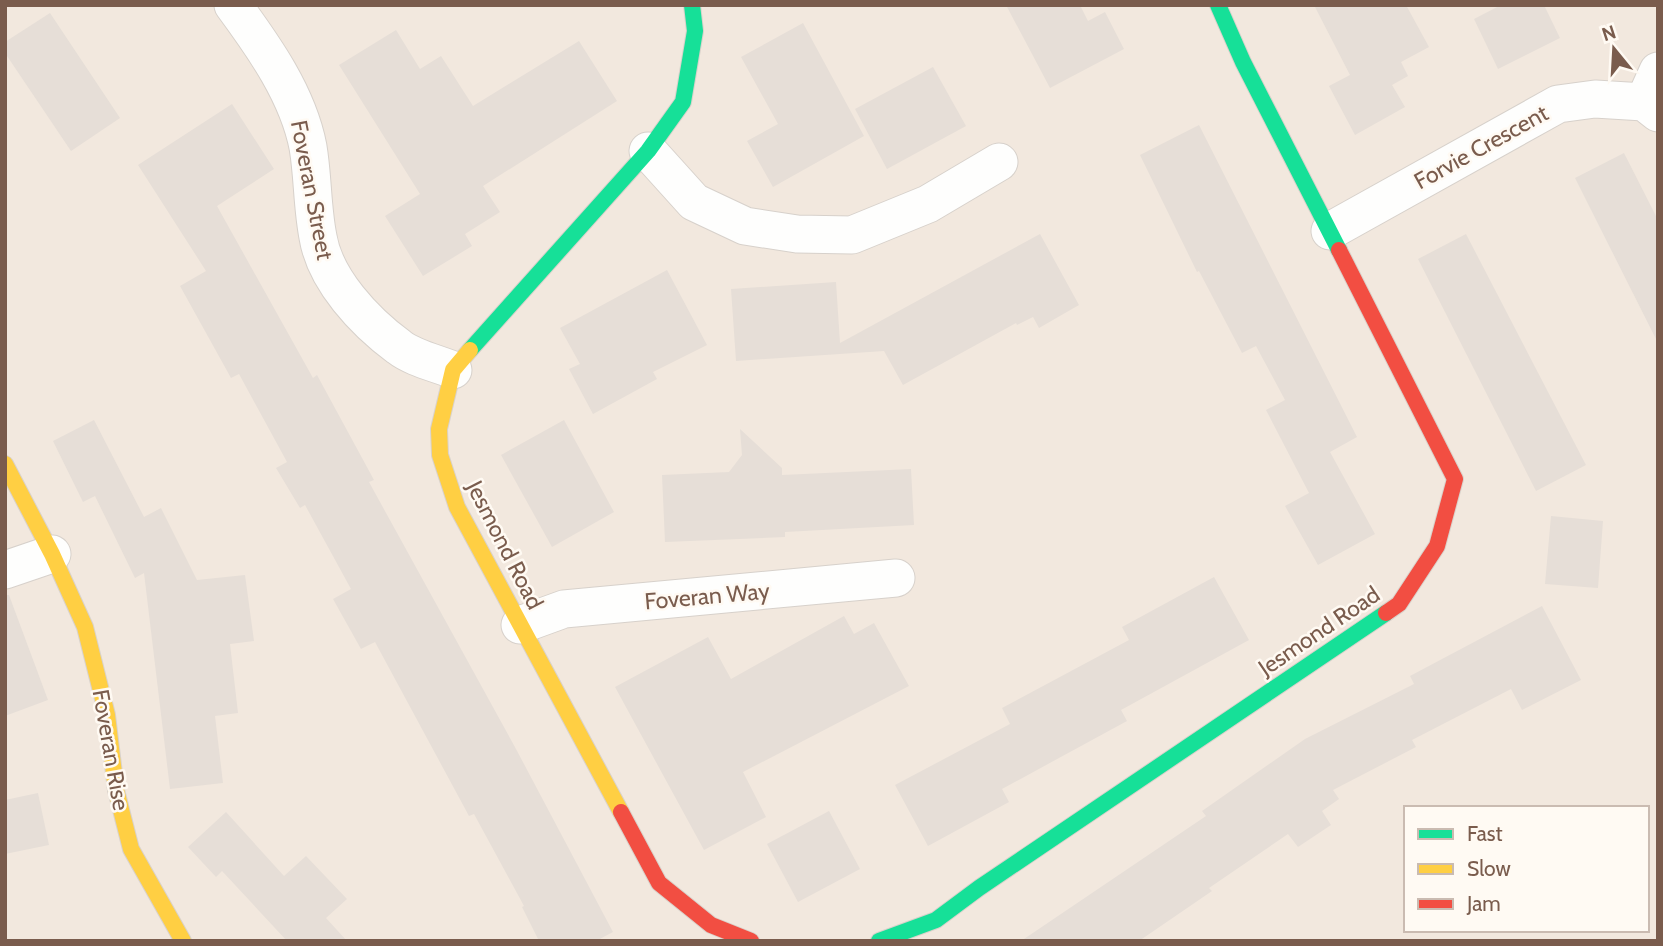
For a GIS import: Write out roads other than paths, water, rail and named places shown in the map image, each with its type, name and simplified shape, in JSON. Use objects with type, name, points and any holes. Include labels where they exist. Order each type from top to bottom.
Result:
[{"type":"street","name":"Foveran Street","points":[[233,5],[263,46],[297,111],[307,146],[318,239],[328,271],[348,299],[400,348],[453,370]]},
{"type":"street","name":"Jesmond Road","points":[[692,5],[695,31],[683,102],[648,151],[453,370],[443,407],[438,445],[457,507],[659,883],[711,925],[751,941]]},
{"type":"street","name":"Jesmond Road","points":[[879,941],[936,920],[979,888],[1399,604],[1437,546],[1455,479],[1243,62],[1218,5]]},
{"type":"street","name":"Forvie Crescent","points":[[1330,231],[1558,104],[1653,95]]},
{"type":"street","points":[[648,151],[694,202],[745,226],[797,234],[852,235],[928,204],[999,162]]},
{"type":"street","name":"Foveran Rise","points":[[5,464],[52,554],[85,627],[107,715],[116,790],[131,849],[183,941]]},
{"type":"street","points":[[5,570],[52,554]]},
{"type":"street","name":"Foveran Way","points":[[520,625],[564,609],[897,578]]}]
